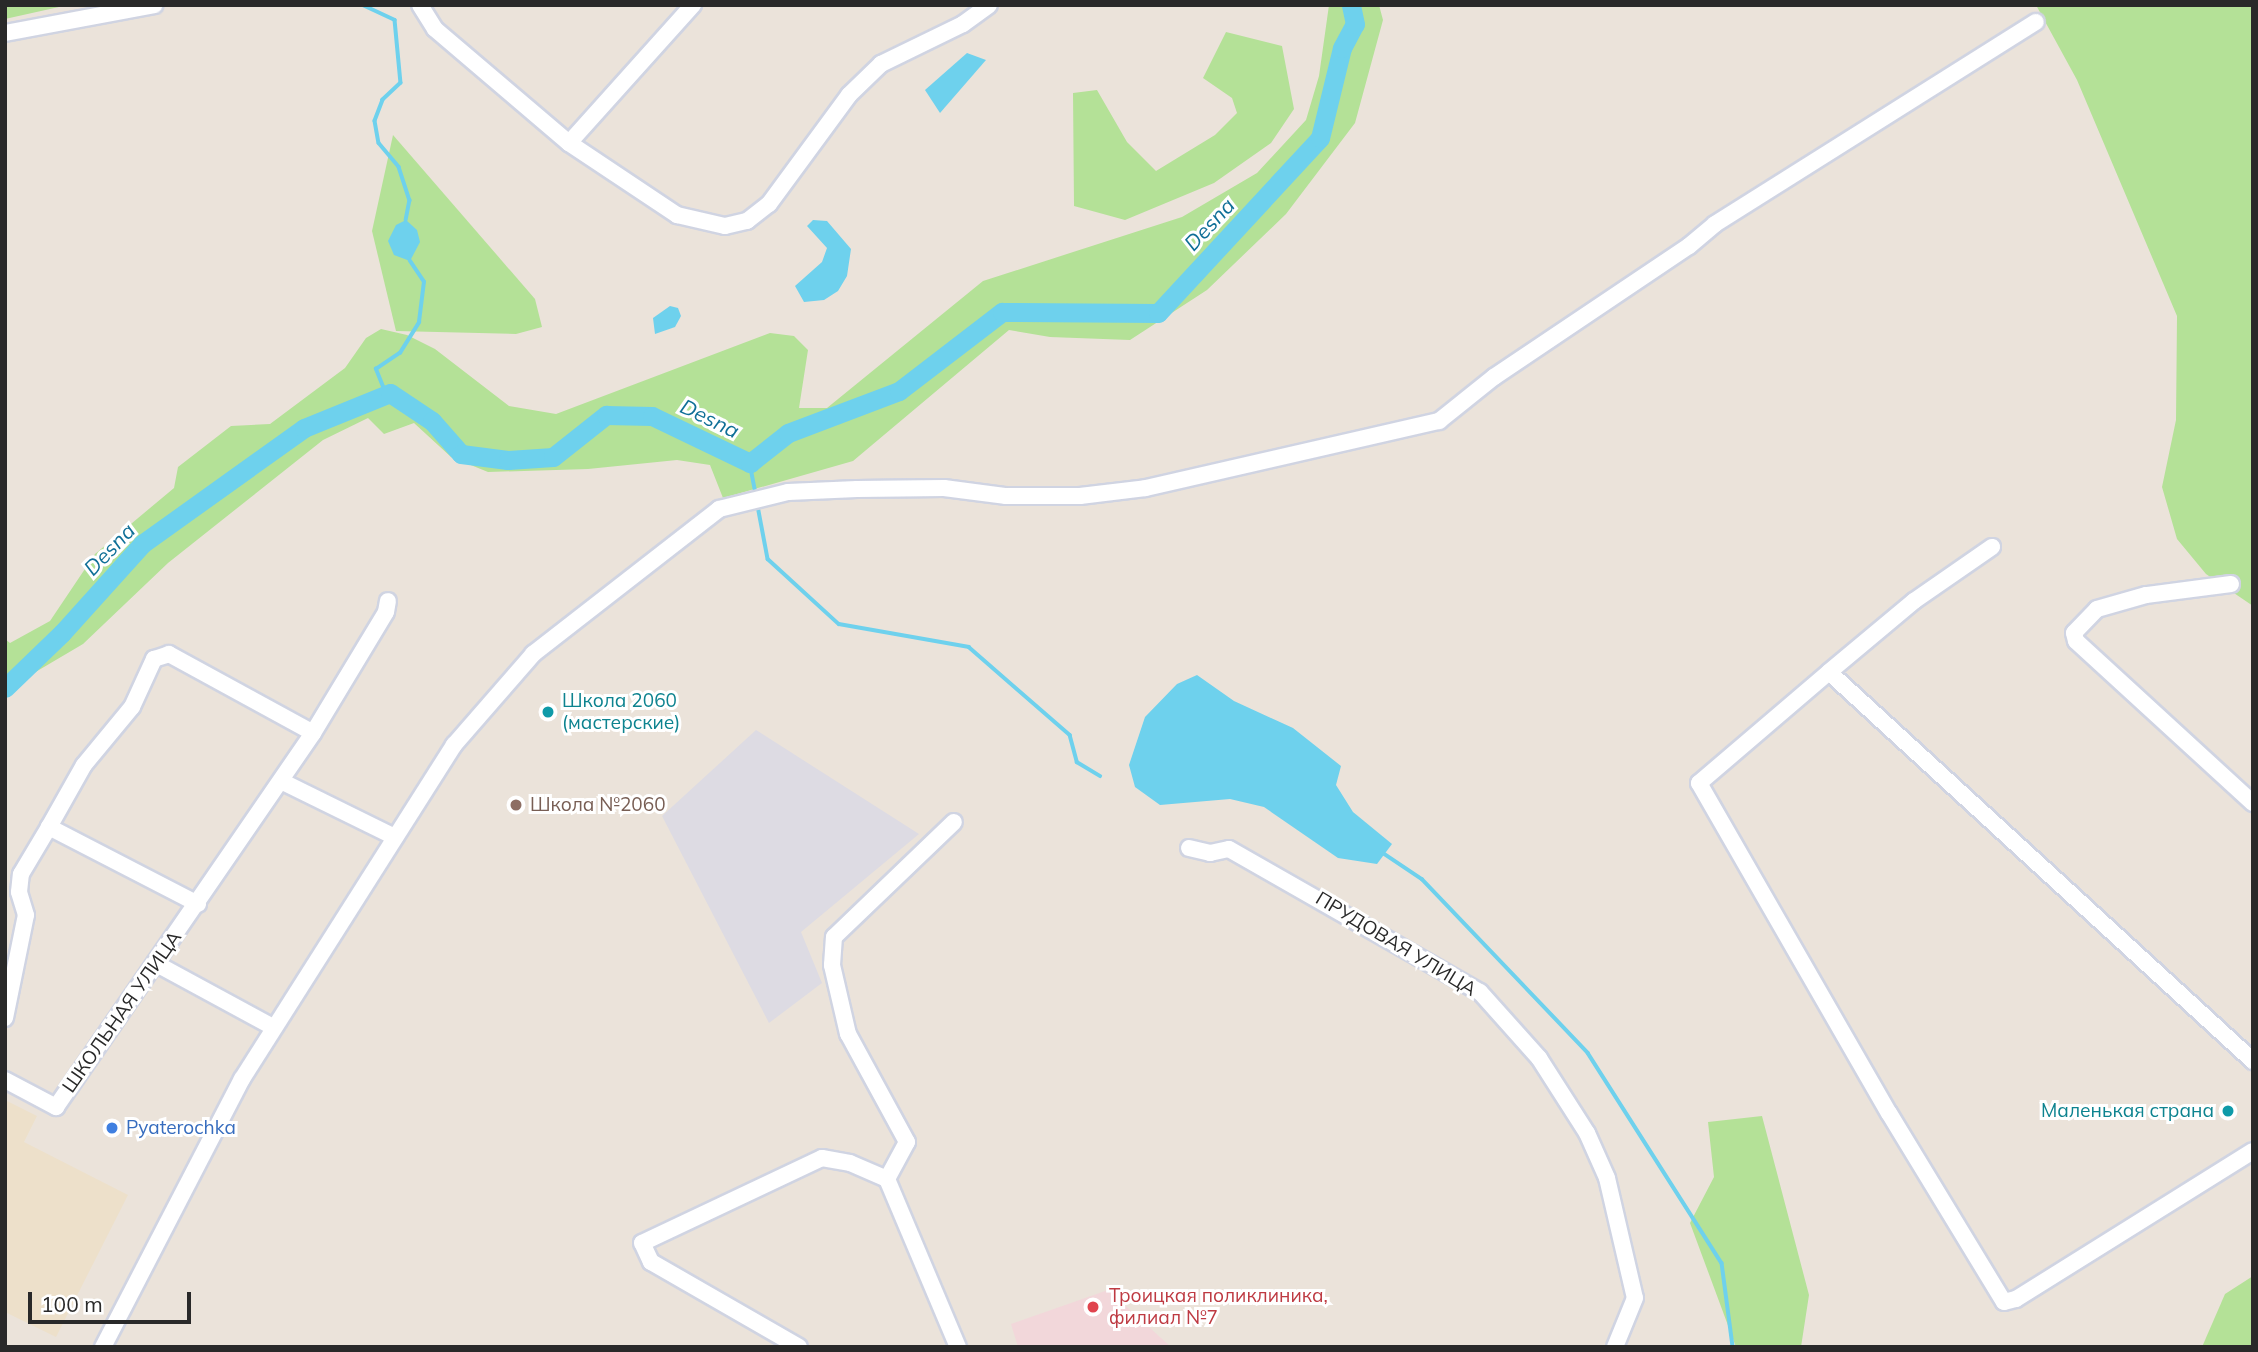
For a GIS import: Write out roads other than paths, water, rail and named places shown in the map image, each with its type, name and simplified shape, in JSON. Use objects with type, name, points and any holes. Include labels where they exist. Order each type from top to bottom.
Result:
[{"type":"street","points":[[5,33],[154,5]]},
{"type":"street","points":[[420,5],[435,29],[569,143],[677,215],[725,226],[747,221],[769,204],[849,95],[881,64],[963,24],[989,5]]},
{"type":"street","points":[[569,143],[694,5]]},
{"type":"street","points":[[103,1347],[273,1027],[454,745],[533,654],[719,509],[788,492],[944,488],[1006,496],[1080,496],[1146,488],[1439,421],[1494,377],[1689,246],[1715,224],[2036,22]]},
{"type":"street","points":[[1992,547],[1914,601],[1699,783],[2004,1302],[2016,1299],[2253,1151]]},
{"type":"street","points":[[2231,584],[2146,595],[2097,609],[2074,633],[2076,641],[2253,803]]},
{"type":"street","name":"ШКОЛЬНАЯ УЛИЦА","points":[[5,1080],[56,1107],[313,733],[386,612],[388,601]]},
{"type":"street","points":[[5,1018],[26,915],[19,892],[20,874],[49,827],[69,787],[132,707],[161,654],[313,733]]},
{"type":"street","points":[[1829,672],[2253,1061]]},
{"type":"street","points":[[281,781],[395,837]]},
{"type":"street","points":[[887,1180],[907,1142],[848,1034],[832,965],[834,937],[954,822]]},
{"type":"street","points":[[49,827],[198,904]]},
{"type":"street","name":"ПРУДОВАЯ УЛИЦА","points":[[1189,848],[1210,853],[1229,849],[1480,992],[1539,1058],[1587,1133],[1607,1178],[1623,1256],[1635,1298],[1615,1347]]},
{"type":"street","points":[[155,963],[273,1027]]},
{"type":"street","points":[[799,1347],[651,1262],[642,1243],[821,1158],[850,1163],[887,1180],[958,1347]]},
{"type":"water","points":[[967,53],[986,60],[940,113],[925,90]]},
{"type":"water","points":[[406,220],[417,230],[420,242],[410,261],[394,255],[388,241],[396,225]]},
{"type":"water","points":[[813,220],[827,221],[851,249],[847,276],[838,291],[824,300],[804,302],[795,286],[822,262],[827,248],[807,226]]},
{"type":"water","points":[[670,306],[678,308],[681,316],[675,327],[655,334],[653,318]]},
{"type":"water","points":[[1197,675],[1234,701],[1293,728],[1341,766],[1336,785],[1353,812],[1392,844],[1377,864],[1338,858],[1264,807],[1230,799],[1160,805],[1135,787],[1129,765],[1145,717],[1177,684]]},
{"type":"waterway","points":[[363,5],[395,20],[401,83],[383,100],[375,121],[379,143],[399,167],[410,200],[406,220]]},
{"type":"waterway","name":"Desna","points":[[5,688],[62,633],[142,544],[304,428],[390,393],[432,421],[461,454],[508,460],[553,457],[606,415],[652,416],[750,463],[788,433],[899,391],[1002,312],[1158,313],[1320,138],[1342,48],[1355,24],[1351,5]]},
{"type":"waterway","points":[[386,394],[376,369],[400,353],[419,322],[424,282],[410,261]]},
{"type":"waterway","points":[[750,463],[756,495]]},
{"type":"waterway","points":[[758,506],[768,559],[839,624],[969,647],[1070,735],[1077,762],[1100,776]]},
{"type":"waterway","points":[[1383,853],[1422,879],[1588,1053],[1722,1263],[1733,1347]]},
{"type":"place","name":"Школа 2060 (мастерские)","points":[[548,712]]},
{"type":"place","name":"Школа №2060","points":[[516,805]]},
{"type":"place","name":"Маленькая страна","points":[[2228,1111]]},
{"type":"place","name":"Pyaterochka","points":[[112,1128]]},
{"type":"place","name":"Троицкая поликлиника, филиал №7","points":[[1093,1307]]}]
